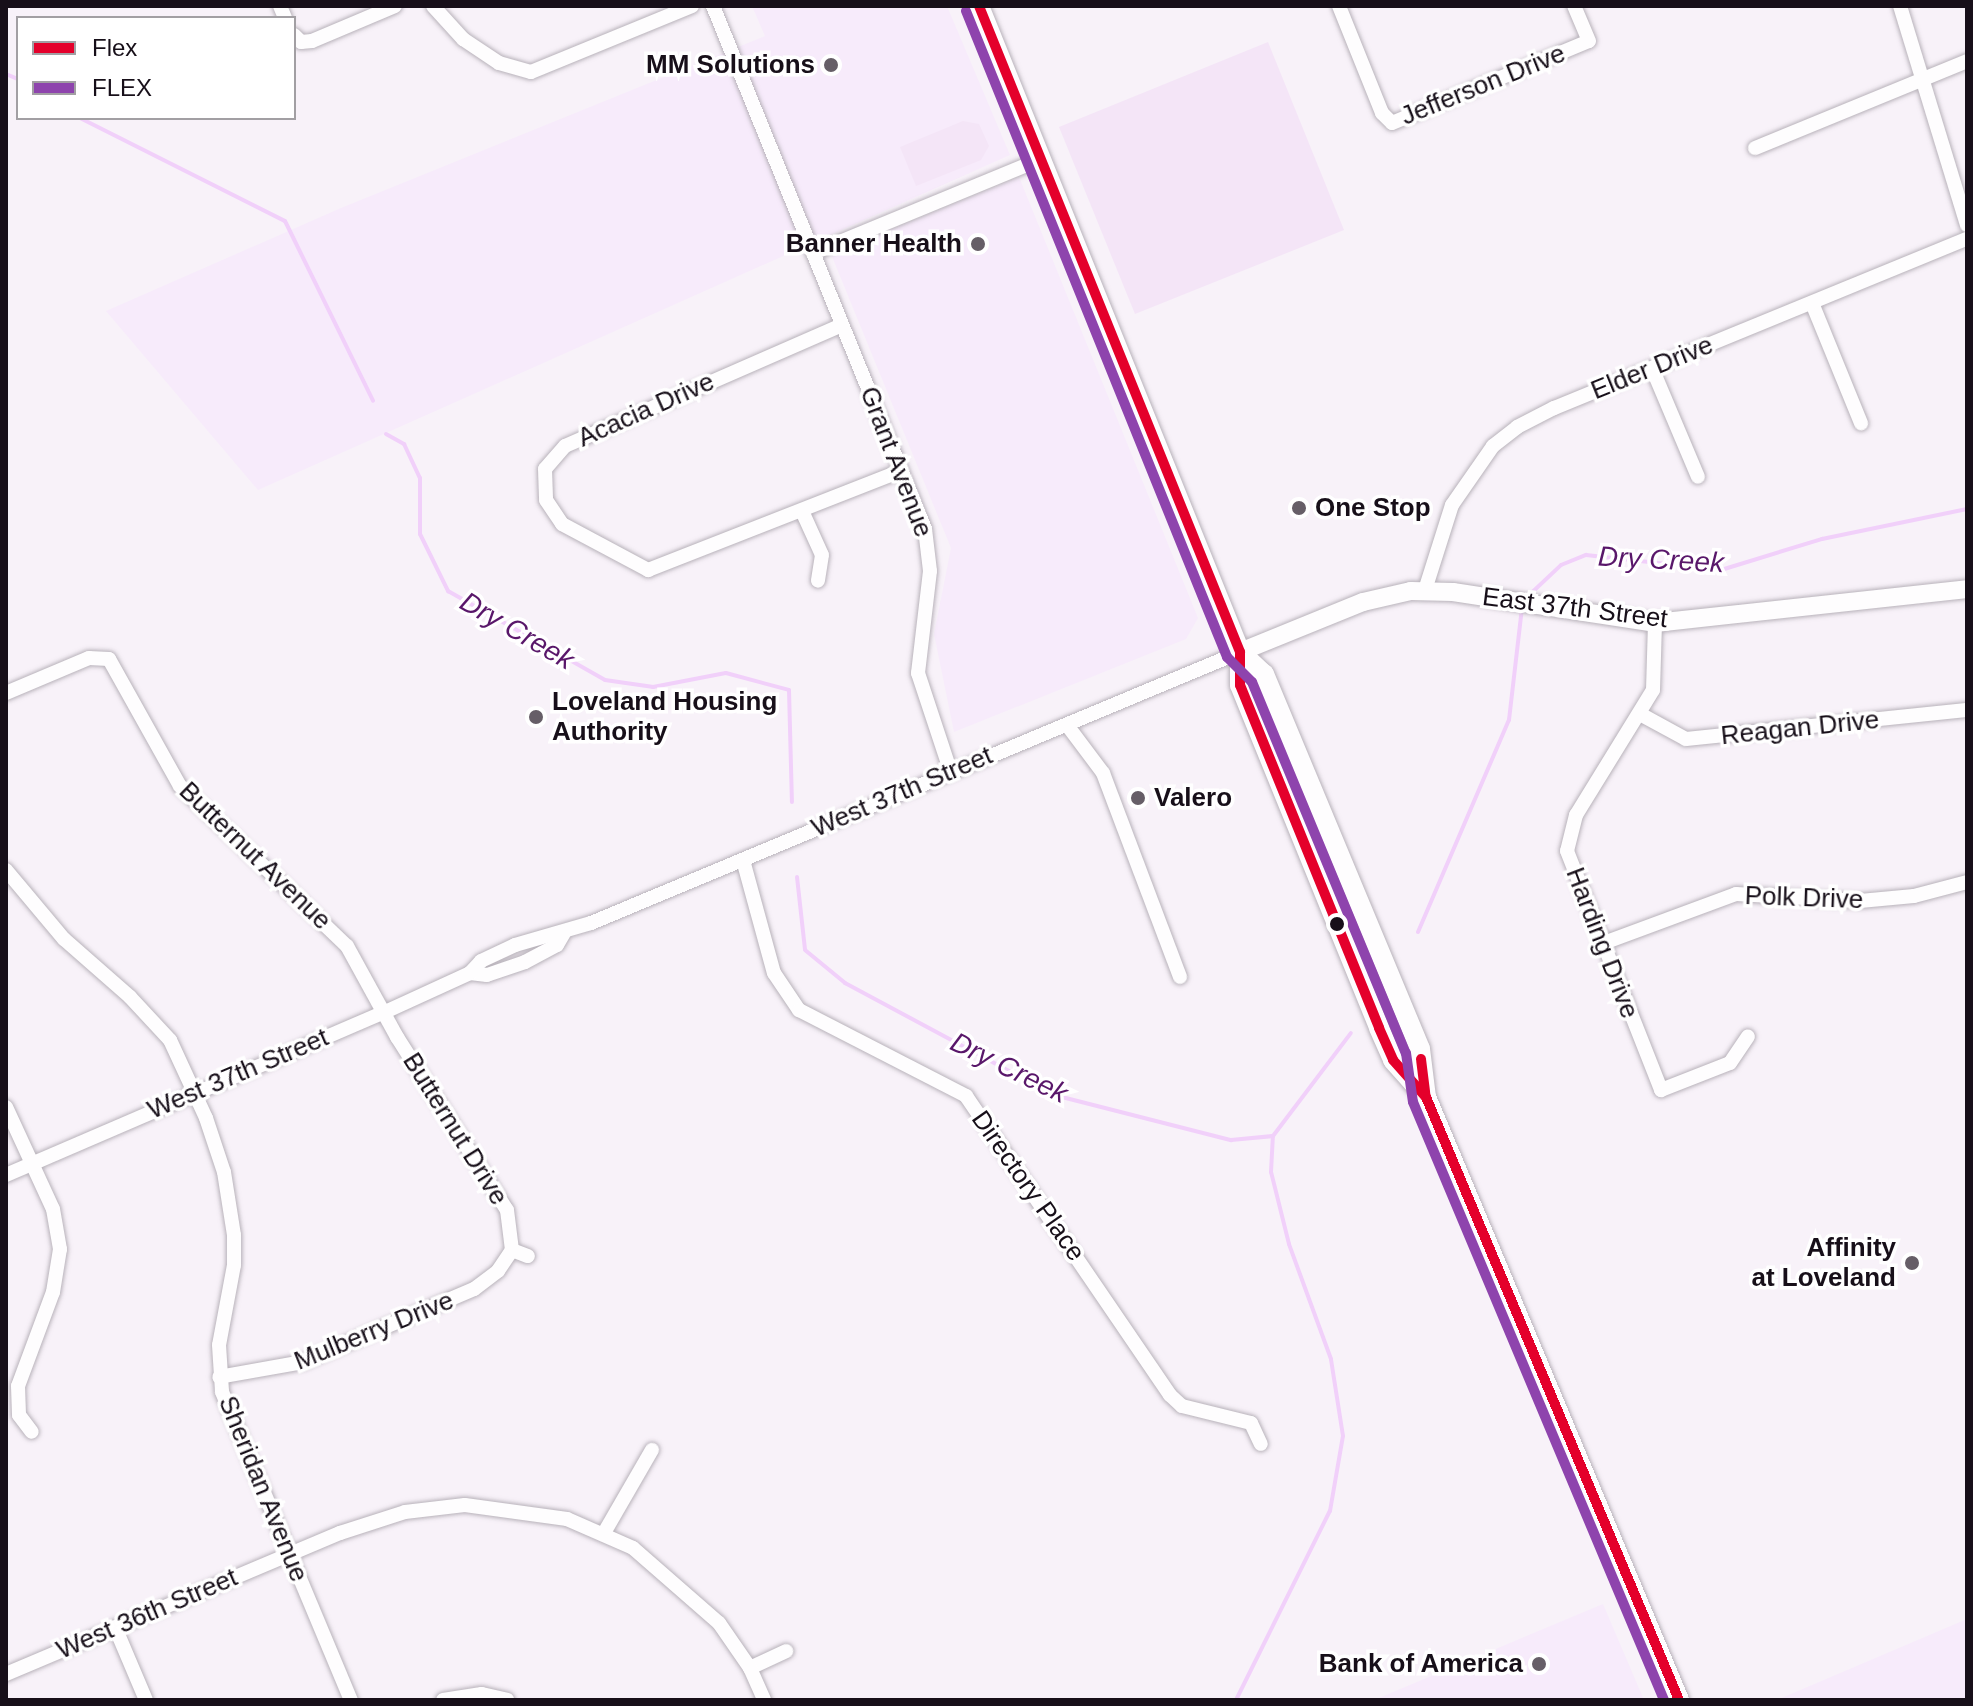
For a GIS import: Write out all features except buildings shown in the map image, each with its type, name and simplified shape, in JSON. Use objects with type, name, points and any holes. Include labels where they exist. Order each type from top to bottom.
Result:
[{"type":"highway","points":[[979,6],[1240,652],[1240,685],[1379,1028],[1393,1060],[1426,1097]]},
{"type":"highway","points":[[1240,652],[1264,674],[1420,1049],[1426,1097],[1679,1700]]},
{"type":"main road","name":"East 37th Street","points":[[1240,652],[1363,602],[1425,590],[1655,623],[1967,589]]},
{"type":"street","points":[[296,37],[301,42],[312,41],[395,6]]},
{"type":"street","points":[[433,6],[475,47],[499,63],[531,72],[692,6]]},
{"type":"street","name":"Grant Avenue","points":[[713,6],[930,550],[918,673],[950,770]]},
{"type":"street","name":"Jefferson Drive","points":[[1339,6],[1386,121],[1392,123],[1589,41],[1574,6]]},
{"type":"street","points":[[1900,6],[1967,225]]},
{"type":"street","points":[[1755,148],[1967,61]]},
{"type":"street","points":[[813,253],[1041,159]]},
{"type":"street","name":"Elder Drive","points":[[1425,590],[1452,505],[1493,446],[1554,408],[1967,239]]},
{"type":"street","points":[[1812,303],[1861,423]]},
{"type":"street","name":"Acacia Drive","points":[[842,325],[575,440],[557,452],[543,478],[546,500],[562,524],[648,570],[901,471]]},
{"type":"street","points":[[1652,368],[1698,477]]},
{"type":"street","points":[[802,511],[822,555],[818,581]]},
{"type":"street","name":"Harding Drive","points":[[1655,623],[1656,678],[1640,714],[1576,815],[1568,842],[1572,870],[1661,1090],[1730,1063],[1748,1036]]},
{"type":"street","name":"West 37th Street","points":[[6,1175],[470,973],[487,975],[525,962],[557,945],[564,933],[1240,652]]},
{"type":"street","name":"Butternut Avenue","points":[[6,693],[104,657],[114,665],[180,786],[347,946],[385,1012]]},
{"type":"street","name":"Reagan Drive","points":[[1640,714],[1686,739],[1967,710]]},
{"type":"street","points":[[1067,725],[1103,773],[1180,977]]},
{"type":"street","name":"Directory Place","points":[[743,860],[774,973],[799,1010],[966,1096],[1170,1395],[1182,1406],[1251,1423],[1261,1444]]},
{"type":"street","name":"Sheridan Avenue","points":[[6,870],[64,939],[153,1020],[170,1040],[194,1093],[224,1172],[234,1235],[219,1377],[351,1700]]},
{"type":"street","name":"Polk Drive","points":[[1601,944],[1717,897],[1890,900],[1967,882]]},
{"type":"street","name":"Butternut Drive","points":[[385,1012],[502,1200],[510,1221],[512,1250]]},
{"type":"street","points":[[6,1107],[53,1209],[60,1249],[53,1292],[18,1386],[19,1415],[32,1432]]},
{"type":"street","points":[[512,1250],[528,1256]]},
{"type":"street","name":"Mulberry Drive","points":[[219,1377],[303,1362],[474,1289],[498,1271],[512,1250]]},
{"type":"street","points":[[604,1533],[652,1450]]},
{"type":"street","points":[[289,1554],[370,1522],[434,1506],[527,1511],[604,1533],[690,1593],[719,1623],[750,1668],[764,1700]]},
{"type":"street","name":"West 36th Street","points":[[6,1674],[289,1554]]},
{"type":"street","points":[[115,1627],[146,1700]]},
{"type":"street","points":[[750,1668],[786,1651]]},
{"type":"street","points":[[443,1700],[482,1694],[507,1700]]},
{"type":"shaded area","points":[[752,6],[947,6],[1010,155],[258,490],[106,311],[341,208],[765,36]]},
{"type":"shaded area","points":[[1268,42],[1344,230],[1135,314],[1059,127]]},
{"type":"shaded area","points":[[963,121],[979,124],[989,146],[981,160],[916,186],[900,147]]},
{"type":"shaded area","points":[[1019,177],[1198,618],[1186,639],[954,732],[934,634],[951,548],[831,254]]},
{"type":"shaded area","points":[[1603,1604],[1644,1700],[1374,1700]]},
{"type":"shaded area","points":[[1967,1619],[1967,1700],[1777,1700]]},
{"type":"waterway","name":"Dry Creek","points":[[6,74],[16,78]]},
{"type":"waterway","name":"Dry Creek","points":[[84,120],[285,221],[373,401]]},
{"type":"waterway","name":"Dry Creek","points":[[386,434],[404,444],[420,478],[420,534],[448,591],[605,680],[653,687],[726,673],[789,690],[792,802]]},
{"type":"waterway","name":"Dry Creek","points":[[1526,598],[1561,565],[1586,555],[1721,570],[1822,539],[1967,509]]},
{"type":"waterway","name":"Dry Creek","points":[[1418,932],[1509,720],[1522,607]]},
{"type":"waterway","name":"Dry Creek","points":[[797,877],[805,950],[845,983],[1054,1095],[1231,1140],[1273,1136],[1351,1033]]},
{"type":"waterway","points":[[1236,1700],[1330,1511],[1343,1436],[1331,1359],[1289,1244],[1271,1172],[1273,1136]]},
{"type":"transit line","name":"Flex","points":[[979,6],[1240,652],[1240,685],[1379,1028],[1393,1060],[1426,1097]]},
{"type":"transit line","name":"FLEX","points":[[966,11],[1227,657],[1252,682],[1406,1053],[1413,1102],[1664,1700]]},
{"type":"transit line","name":"Flex","points":[[1421,1059],[1426,1097],[1679,1700]]},
{"type":"place","name":"MM Solutions","points":[[831,65]]},
{"type":"place","name":"Banner Health","points":[[978,244]]},
{"type":"place","name":"One Stop","points":[[1299,508]]},
{"type":"place","name":"Loveland Housing Authority","points":[[536,717]]},
{"type":"place","name":"Valero","points":[[1138,798]]},
{"type":"place","name":"Affinity at Loveland","points":[[1912,1263]]},
{"type":"place","name":"Bank of America","points":[[1539,1664]]}]
